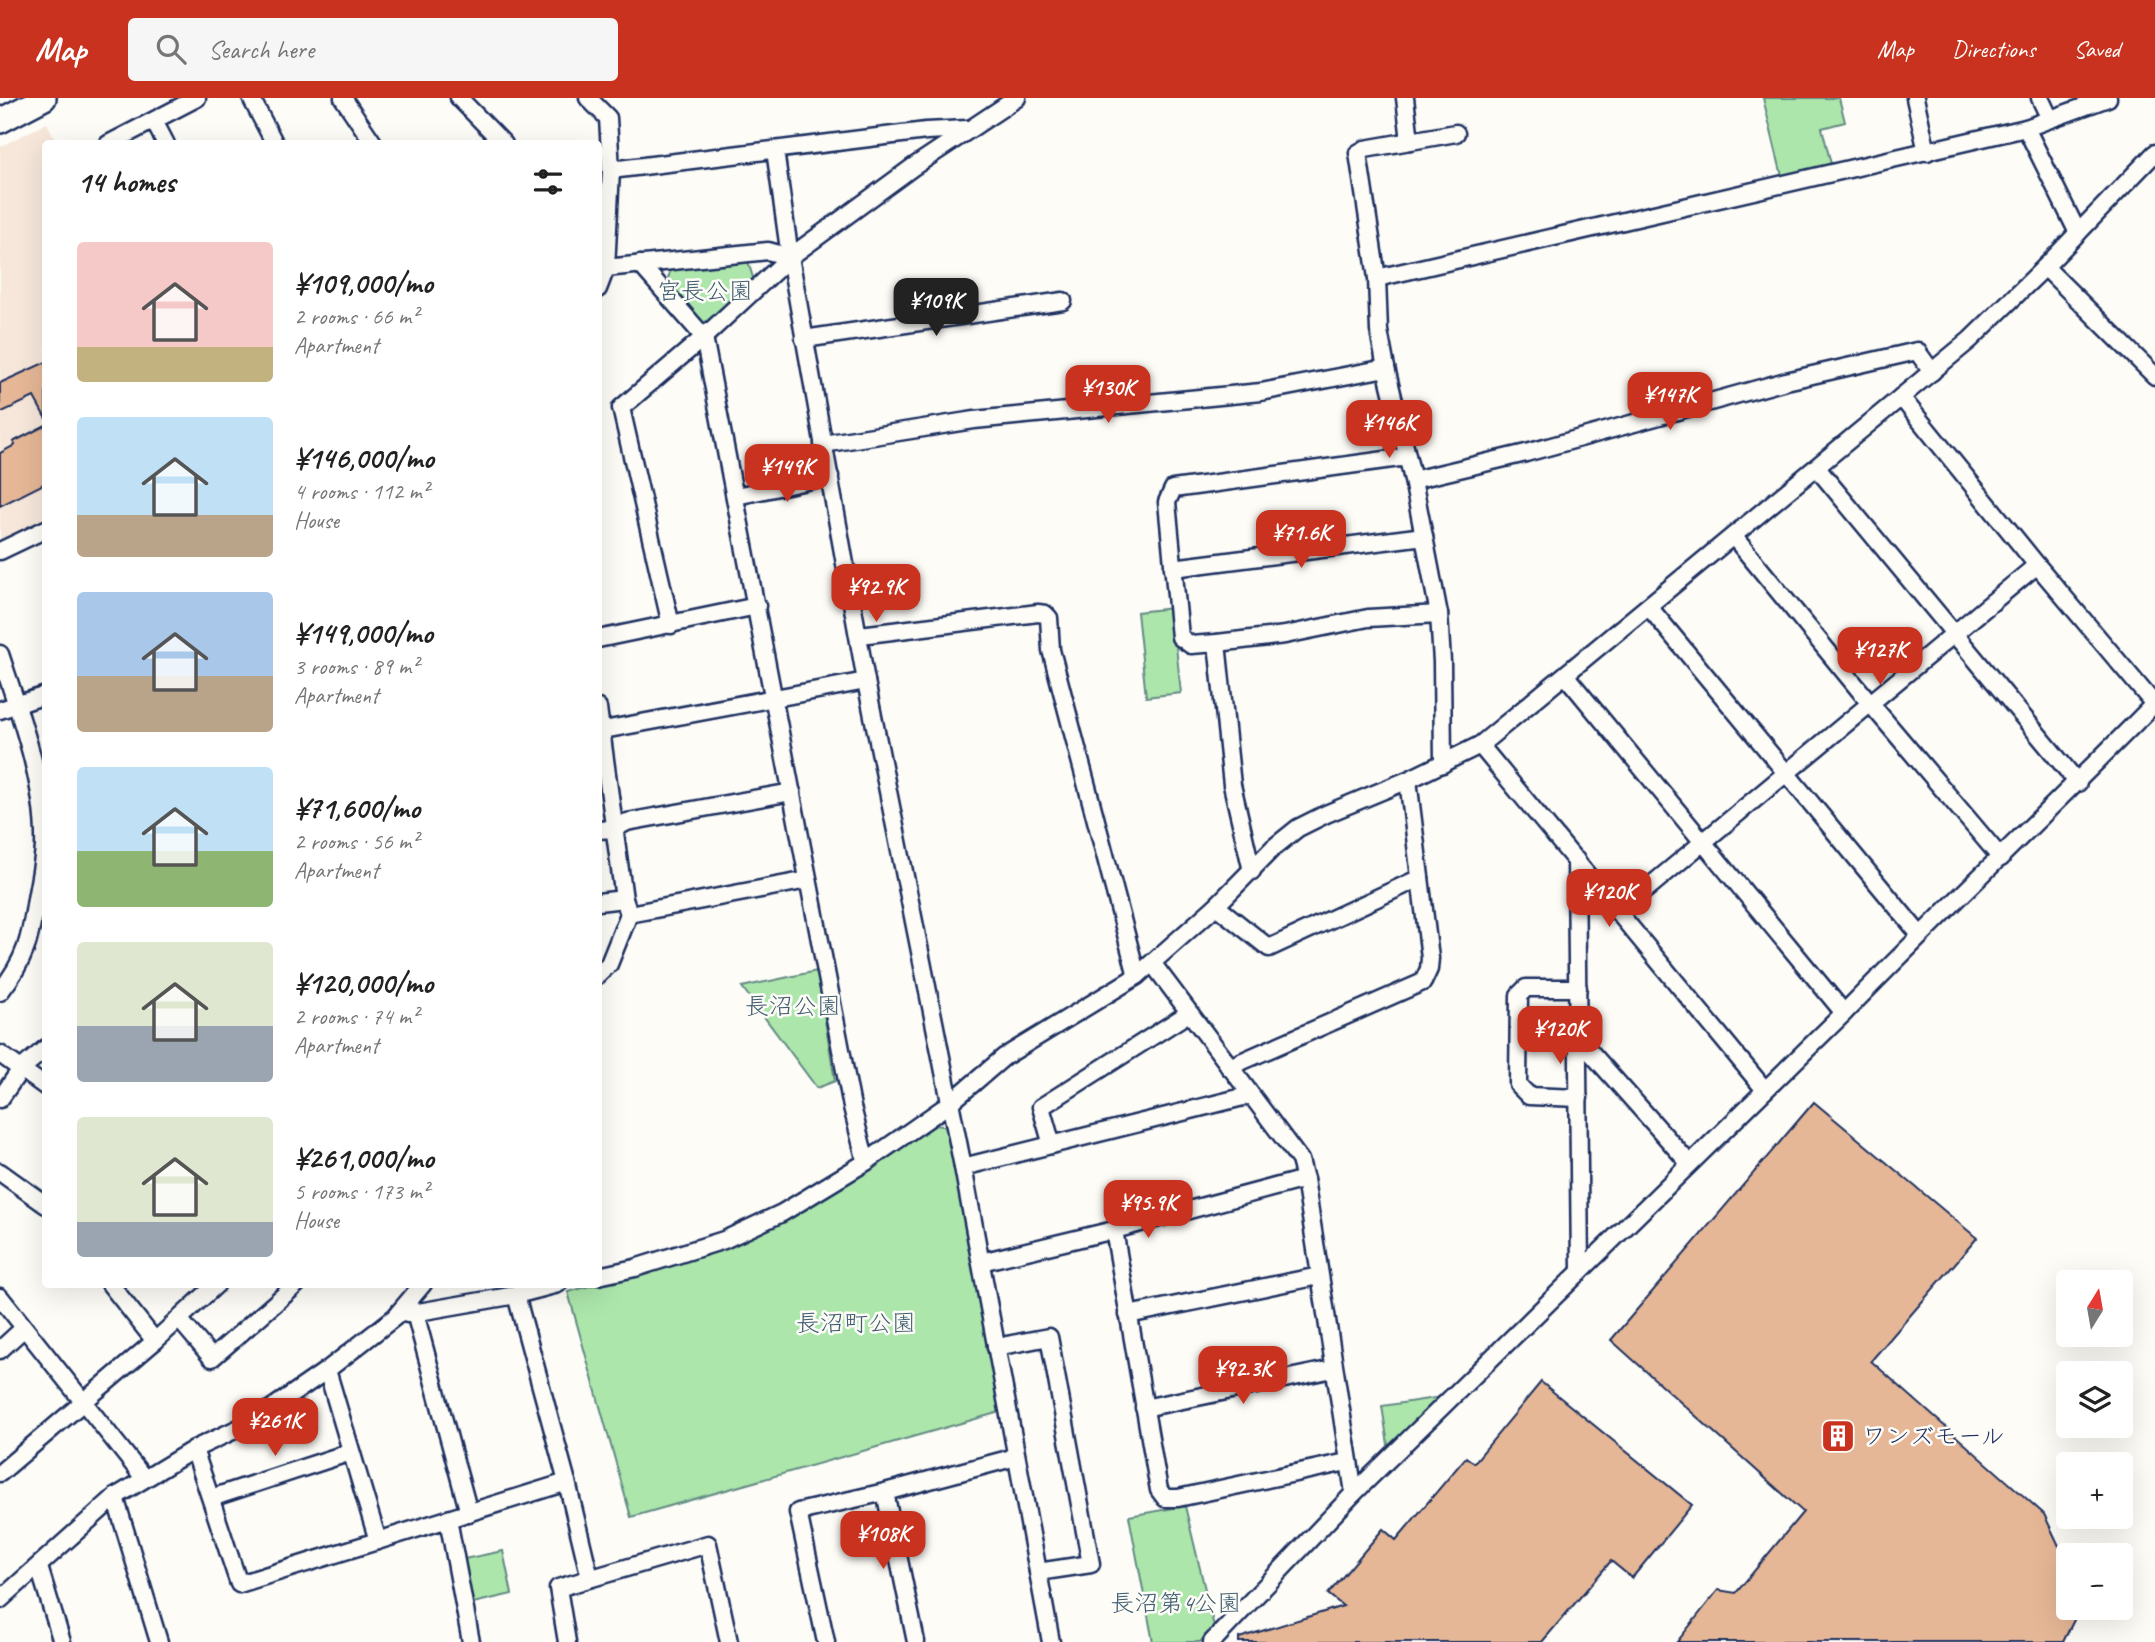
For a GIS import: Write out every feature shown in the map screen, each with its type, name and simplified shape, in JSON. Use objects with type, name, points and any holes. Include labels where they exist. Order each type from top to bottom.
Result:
[{"type":"street","points":[[7,111],[44,98]]},
{"type":"street","points":[[116,140],[197,98]]},
{"type":"street","points":[[251,98],[273,140]]},
{"type":"street","points":[[343,98],[371,140]]},
{"type":"street","points":[[459,98],[500,140]]},
{"type":"street","points":[[588,98],[608,118],[611,170],[603,205],[606,268],[602,278]]},
{"type":"street","points":[[671,625],[621,408],[704,337],[790,257],[969,129],[1017,98]]},
{"type":"street","points":[[1405,98],[1410,141]]},
{"type":"street","points":[[1915,98],[1927,152]]},
{"type":"street","points":[[2040,98],[2050,120]]},
{"type":"street","points":[[1377,278],[2026,128],[2108,98]]},
{"type":"street","points":[[154,121],[164,140]]},
{"type":"street","points":[[2026,128],[2078,233]]},
{"type":"street","points":[[611,170],[926,131],[969,129]]},
{"type":"street","points":[[1443,764],[1439,614],[1413,480],[1379,331],[1377,278],[1358,153],[1365,149],[1456,133]]},
{"type":"street","points":[[775,150],[804,339],[866,681],[963,1167],[1051,1642]]},
{"type":"street","points":[[602,1275],[635,1268],[724,1240],[782,1213],[866,1162],[949,1104],[1004,1057],[1137,976],[1216,906],[1273,848],[1298,828],[1480,745],[1970,340],[2155,153]]},
{"type":"street","points":[[606,268],[768,251],[790,257]]},
{"type":"street","points":[[640,264],[704,337],[852,1107],[866,1162]]},
{"type":"street","points":[[2045,267],[2155,376]]},
{"type":"street","points":[[804,339],[1063,301]]},
{"type":"street","points":[[1413,480],[1526,453],[1786,381],[1917,351],[1932,372]]},
{"type":"street","points":[[823,443],[974,420],[1261,392],[1386,368]]},
{"type":"street","points":[[1212,1642],[1354,1493],[1844,1013],[1920,935],[2078,783],[2155,704],[1900,397]]},
{"type":"street","points":[[1407,457],[1173,489],[1167,502],[1180,637],[1191,645],[1217,643],[1285,635],[1368,618],[1439,614]]},
{"type":"street","points":[[1817,468],[2078,783]]},
{"type":"street","points":[[736,496],[830,476]]},
{"type":"street","points":[[0,551],[42,531]]},
{"type":"street","points":[[1173,568],[1424,536]]},
{"type":"street","points":[[1734,537],[2001,858]]},
{"type":"street","points":[[1619,912],[2037,565]]},
{"type":"street","points":[[602,638],[757,606]]},
{"type":"street","points":[[1649,607],[1920,935]]},
{"type":"street","points":[[859,635],[1038,613],[1049,618],[1051,650],[1137,976]]},
{"type":"street","points":[[1217,643],[1231,786],[1252,871]]},
{"type":"street","points":[[0,654],[42,795]]},
{"type":"street","points":[[1566,676],[1844,1013]]},
{"type":"street","points":[[602,731],[866,681]]},
{"type":"street","points":[[0,710],[42,696]]},
{"type":"street","points":[[1480,745],[1765,1090]]},
{"type":"street","points":[[602,764],[606,829],[626,906],[609,964],[602,971]]},
{"type":"street","points":[[1229,1067],[1423,982],[1430,958],[1408,780]]},
{"type":"street","points":[[606,829],[627,822],[792,792]]},
{"type":"street","points":[[1576,860],[1580,1272]]},
{"type":"street","points":[[0,992],[15,972],[32,933],[42,868]]},
{"type":"street","points":[[1216,906],[1269,948],[1420,877]]},
{"type":"street","points":[[602,903],[626,906],[808,880]]},
{"type":"street","points":[[1153,964],[1300,1160],[1354,1493]]},
{"type":"street","points":[[1578,988],[1526,988],[1519,995],[1518,1085],[1530,1096],[1579,1098]]},
{"type":"street","points":[[1052,1146],[1041,1107],[1189,1013]]},
{"type":"street","points":[[1578,1038],[1689,1163]]},
{"type":"street","points":[[0,1099],[21,1069],[42,1051]]},
{"type":"street","points":[[0,1054],[42,1084]]},
{"type":"street","points":[[963,1167],[1251,1095]]},
{"type":"street","points":[[0,1172],[42,1202]]},
{"type":"street","points":[[981,1262],[1305,1179]]},
{"type":"street","points":[[1114,1230],[1159,1490],[1165,1498],[1178,1498],[1347,1462]]},
{"type":"street","points":[[1128,1315],[1320,1276]]},
{"type":"street","points":[[113,1288],[155,1341]]},
{"type":"street","points":[[0,1474],[213,1288]]},
{"type":"street","points":[[179,1319],[212,1358],[292,1288]]},
{"type":"street","points":[[0,1600],[115,1497],[194,1449],[252,1422],[327,1370],[395,1317],[420,1288]]},
{"type":"street","points":[[395,1317],[516,1296],[544,1288]]},
{"type":"street","points":[[516,1296],[568,1482],[590,1578]]},
{"type":"street","points":[[0,1297],[144,1478]]},
{"type":"street","points":[[415,1313],[468,1513]]},
{"type":"street","points":[[0,1350],[24,1328]]},
{"type":"street","points":[[996,1348],[1049,1338],[1082,1510],[1091,1564],[1038,1572]]},
{"type":"street","points":[[1144,1408],[1334,1369]]},
{"type":"street","points":[[327,1370],[377,1541]]},
{"type":"street","points":[[194,1449],[239,1584],[568,1482]]},
{"type":"street","points":[[211,1498],[351,1452]]},
{"type":"street","points":[[826,1642],[798,1512],[1016,1457]]},
{"type":"street","points":[[885,1492],[916,1642]]},
{"type":"street","points":[[115,1497],[159,1642]]},
{"type":"street","points":[[448,1519],[471,1642]]},
{"type":"street","points":[[567,1642],[558,1588],[708,1544],[729,1642]]},
{"type":"street","points":[[39,1567],[62,1642]]},
{"type":"shaded area","points":[[47,123],[56,140],[42,140],[42,524],[0,542],[0,147]]},
{"type":"green space","points":[[1763,98],[1839,98],[1845,122],[1822,128],[1831,164],[1782,176]]},
{"type":"green space","name":"宮長公園","points":[[747,258],[754,281],[709,323],[698,322],[666,285],[671,269]]},
{"type":"green space","points":[[1172,608],[1181,693],[1146,697],[1137,612]]},
{"type":"green space","name":"長沼公園","points":[[817,971],[835,1081],[817,1088],[742,987]]},
{"type":"green space","name":"長沼町公園","points":[[936,1125],[948,1127],[1000,1412],[631,1517],[568,1292],[583,1288],[602,1288],[602,1283],[712,1253],[808,1208]]},
{"type":"green space","points":[[1448,1396],[1389,1451],[1382,1406]]},
{"type":"green space","name":"長沼第4公園","points":[[1185,1506],[1214,1627],[1200,1642],[1153,1642],[1129,1516]]},
{"type":"green space","points":[[503,1551],[512,1594],[473,1603],[464,1559]]},
{"type":"building","points":[[42,364],[42,412],[34,397],[0,413],[0,383]]},
{"type":"building","points":[[42,427],[42,485],[0,506],[0,453],[15,445],[13,442]]},
{"type":"building","name":"ワンズモール","points":[[1814,1102],[1977,1238],[1871,1361],[2044,1514],[2058,1543],[2056,1620],[2074,1620],[2063,1642],[1677,1642],[1718,1590],[1736,1593],[1803,1512],[1611,1340]]},
{"type":"building","points":[[1541,1382],[1692,1505],[1632,1578],[1611,1561],[1542,1642],[1239,1642],[1239,1638],[1343,1606],[1328,1594],[1383,1529],[1396,1540],[1466,1457],[1474,1463]]},
{"type":"place","name":"ワンズモール","points":[[1838,1436]]}]
